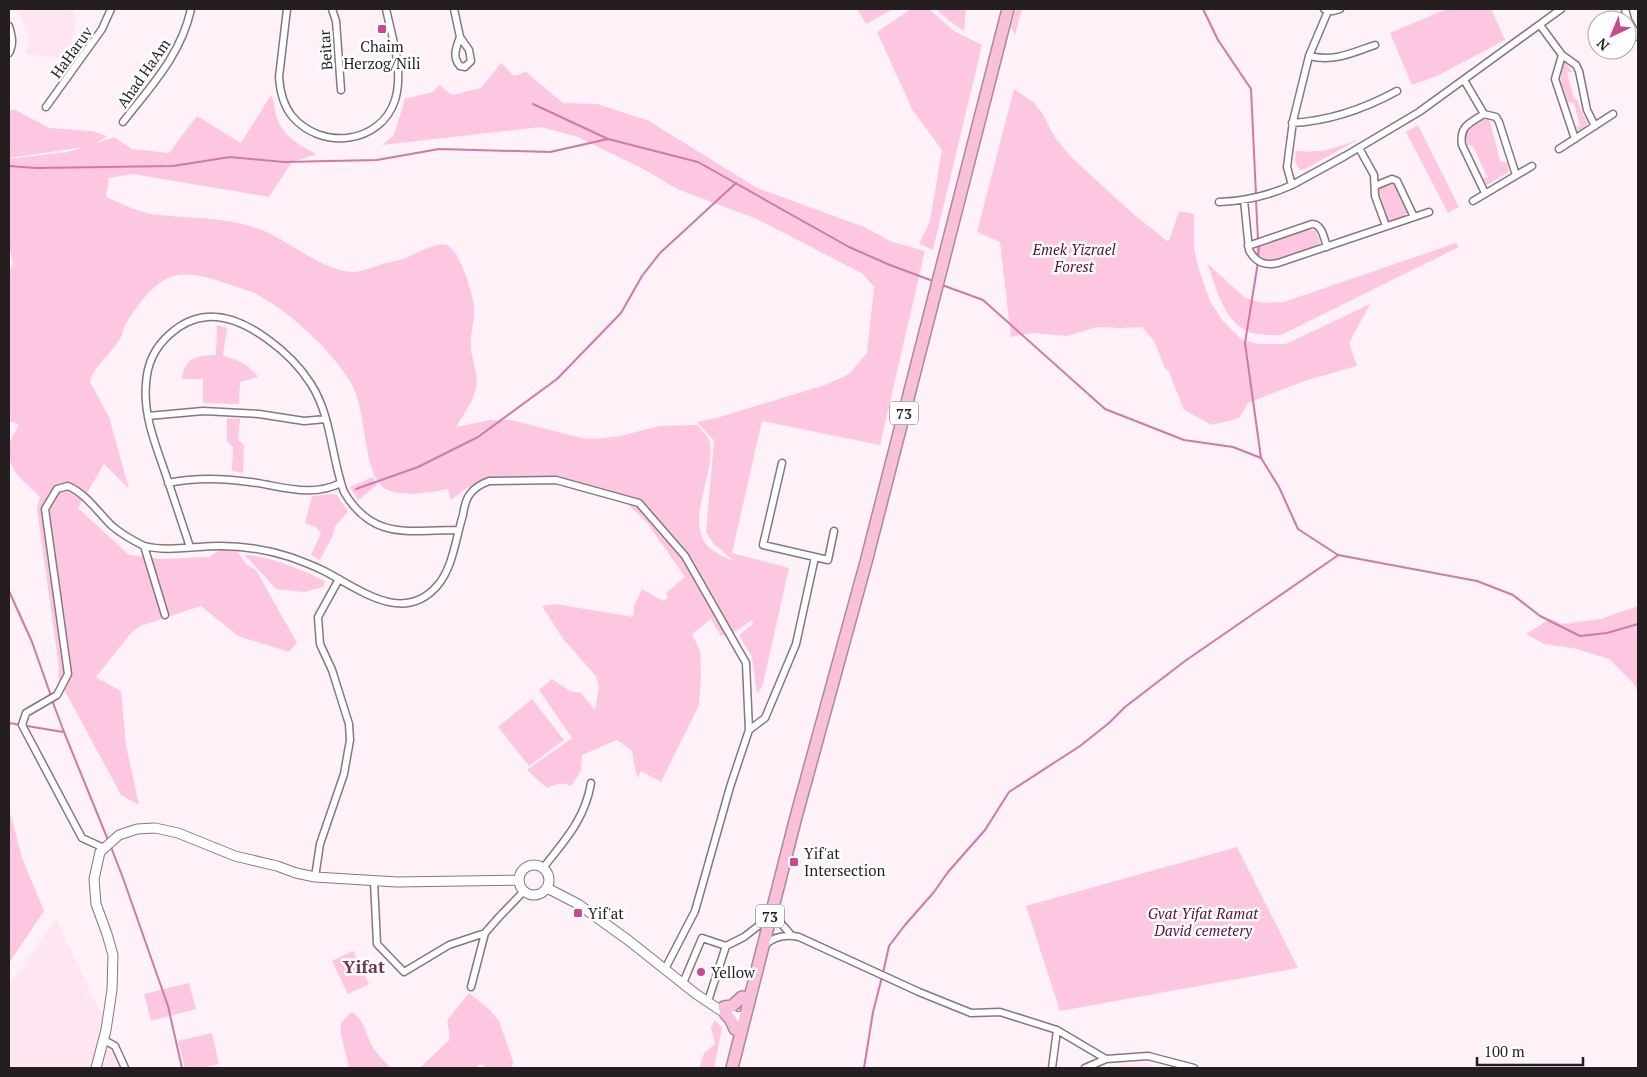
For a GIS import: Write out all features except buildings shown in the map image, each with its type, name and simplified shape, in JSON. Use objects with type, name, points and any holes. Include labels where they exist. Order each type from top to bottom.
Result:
[{"type":"highway","name":"73","points":[[726,1068],[734,1029],[762,948],[866,562],[1008,9]]},
{"type":"highway","name":"73","points":[[732,1068],[742,997],[762,923],[796,817]]},
{"type":"highway","points":[[734,1029],[731,1020],[724,1010],[742,997]]},
{"type":"street","name":"HaHaruv","points":[[46,107],[102,29],[111,9]]},
{"type":"street","name":"Ahad HaAm","points":[[123,122],[167,65],[179,46],[191,9]]},
{"type":"street","points":[[288,9],[279,77],[282,97],[292,115],[308,130],[331,138],[345,139],[365,134],[381,123],[387,116],[395,99],[398,78],[397,66],[386,9]]},
{"type":"street","name":"Beitar","points":[[332,9],[336,21],[341,90]]},
{"type":"street","points":[[454,9],[460,37]]},
{"type":"street","points":[[1292,185],[1287,168],[1292,123],[1309,56],[1326,10],[1333,12],[1340,9]]},
{"type":"street","points":[[1219,202],[1264,196],[1292,185],[1359,148],[1419,112],[1561,9]]},
{"type":"street","points":[[1625,9],[1628,20],[1638,37]]},
{"type":"street","points":[[1540,25],[1562,55],[1576,65],[1587,110],[1595,126]]},
{"type":"street","points":[[9,26],[12,48],[9,53]]},
{"type":"street","points":[[1309,56],[1328,59],[1335,58],[1375,44]]},
{"type":"street","points":[[1562,55],[1555,79],[1575,139]]},
{"type":"street","points":[[1464,80],[1484,114]]},
{"type":"street","points":[[1292,123],[1330,118],[1356,111],[1374,104],[1397,91]]},
{"type":"street","points":[[1486,194],[1462,146],[1461,138],[1462,131],[1466,125],[1484,114],[1496,117],[1499,122],[1516,176]]},
{"type":"street","points":[[1559,149],[1613,114]]},
{"type":"street","points":[[1359,148],[1374,175],[1375,196],[1386,226]]},
{"type":"street","points":[[1473,201],[1532,166]]},
{"type":"street","points":[[1375,186],[1392,179],[1397,181],[1414,217]]},
{"type":"street","points":[[1244,200],[1248,246],[1252,257],[1261,264],[1267,265],[1327,247],[1429,212]]},
{"type":"street","points":[[1248,246],[1312,224],[1317,224],[1320,227],[1327,247]]},
{"type":"street","points":[[190,547],[148,416],[146,382],[152,357],[159,346],[174,331],[191,321],[209,317],[220,318],[244,326],[269,340],[283,351],[303,372],[312,385],[326,419],[341,483],[351,503],[366,519],[394,530],[458,530]]},
{"type":"street","points":[[148,416],[211,411],[259,414],[304,421],[326,419]]},
{"type":"street","points":[[782,463],[763,545],[828,560],[834,531]]},
{"type":"street","points":[[168,483],[193,478],[216,478],[315,491],[330,489],[341,483]]},
{"type":"street","points":[[104,848],[82,838],[22,725],[26,713],[58,695],[68,674],[46,509],[57,489],[68,486],[78,491],[122,533],[144,546],[162,549],[222,546],[272,552],[307,563],[368,595],[390,603],[407,603],[420,598],[438,585],[444,576],[469,495],[480,485],[489,481],[556,480],[639,503],[685,556],[746,663],[749,730],[730,787],[695,911],[665,969]]},
{"type":"street","points":[[144,546],[165,615]]},
{"type":"street","points":[[749,730],[765,718],[796,644],[815,557]]},
{"type":"street","points":[[314,877],[320,844],[344,774],[350,740],[346,715],[332,670],[320,644],[318,617],[339,579]]},
{"type":"street","points":[[543,868],[574,829],[588,800],[591,783]]},
{"type":"street","points":[[96,1068],[104,1040],[112,990],[112,955],[107,934],[96,904],[94,878],[100,852],[119,835],[137,829],[155,828],[178,833],[235,856],[314,877],[374,881],[519,880]]},
{"type":"street","points":[[534,865],[543,868],[548,875],[547,888],[534,895],[524,892],[519,880],[522,871],[534,865]]},
{"type":"street","points":[[374,881],[377,944],[404,972],[449,945],[485,933]]},
{"type":"street","points":[[547,888],[578,904],[708,1001],[724,1010],[740,1015]]},
{"type":"street","points":[[471,987],[485,933],[498,916],[524,892]]},
{"type":"street","points":[[772,909],[778,920],[792,936],[971,1013],[1000,1012],[1057,1030],[1106,1059]]},
{"type":"street","points":[[682,983],[702,938],[726,946],[744,938],[762,923]]},
{"type":"street","points":[[762,948],[776,937],[792,936]]},
{"type":"street","points":[[708,1001],[726,946]]},
{"type":"street","points":[[1052,1068],[1057,1030]]},
{"type":"street","points":[[104,1040],[115,1046],[125,1068]]},
{"type":"street","points":[[1085,1068],[1106,1059],[1148,1056],[1194,1068]]},
{"type":"shaded area","points":[[14,9],[73,9],[76,20],[69,59],[26,54],[29,39],[20,15]]},
{"type":"shaded area","points":[[56,919],[127,1068],[9,1068],[9,985]]},
{"type":"shaded area","points":[[1141,1062],[1164,1068],[1102,1068]]},
{"type":"green space","points":[[857,9],[893,9],[866,24]]},
{"type":"green space","points":[[911,9],[929,9],[954,31],[982,45],[933,250],[919,244],[930,221],[942,150],[913,111],[877,32]]},
{"type":"green space","points":[[936,9],[966,9],[964,31],[948,20]]},
{"type":"green space","points":[[1016,9],[1022,9],[1015,35],[1011,27]]},
{"type":"green space","points":[[1447,9],[1491,9],[1505,40],[1437,76],[1412,85],[1390,33]]},
{"type":"green space","points":[[501,63],[514,76],[526,72],[563,103],[597,104],[649,121],[757,188],[864,227],[892,242],[925,251],[880,445],[762,421],[732,553],[789,568],[763,684],[757,694],[752,657],[739,635],[753,624],[752,620],[738,630],[721,636],[711,619],[692,634],[700,651],[699,705],[661,782],[641,771],[637,778],[632,751],[617,740],[582,755],[581,771],[571,786],[559,784],[547,788],[527,770],[572,738],[539,690],[552,679],[570,691],[581,693],[595,710],[599,688],[596,676],[563,639],[542,606],[555,604],[633,617],[634,606],[642,589],[663,601],[668,598],[666,593],[685,577],[648,524],[626,502],[557,483],[478,483],[468,487],[451,500],[448,489],[412,494],[393,492],[386,489],[380,484],[370,463],[360,407],[351,383],[332,357],[307,331],[279,308],[252,292],[200,276],[180,275],[168,278],[150,291],[140,303],[126,324],[120,339],[98,366],[90,382],[109,417],[129,489],[104,464],[78,508],[129,555],[161,559],[210,557],[230,541],[247,565],[256,570],[297,643],[289,652],[238,636],[201,606],[140,626],[131,633],[96,677],[121,691],[126,745],[139,805],[121,795],[58,678],[59,668],[37,508],[40,497],[17,474],[10,462],[9,454],[9,446],[19,425],[9,421],[9,271],[13,263],[9,247],[9,159],[68,152],[84,147],[9,158],[9,110],[16,110],[49,128],[92,131],[107,136],[96,143],[114,137],[132,149],[169,153],[197,116],[241,143],[271,95],[277,118],[284,131],[299,144],[317,154],[292,162],[269,197],[133,174],[109,178],[106,197],[146,213],[223,220],[251,226],[274,236],[319,262],[342,271],[360,271],[403,259],[436,245],[446,245],[456,254],[460,262],[474,305],[471,350],[476,373],[476,387],[471,403],[456,427],[490,420],[511,420],[581,438],[595,439],[620,436],[660,426],[697,425],[709,440],[710,453],[699,526],[703,538],[713,551],[735,562],[713,543],[706,532],[714,441],[697,422],[720,417],[825,385],[849,374],[867,353],[874,287],[863,274],[757,219],[677,189],[645,170],[578,137],[542,127],[382,145],[394,135],[405,99],[433,92],[439,85],[452,95],[481,88]]},
{"type":"green space","points":[[1565,63],[1573,72],[1567,72],[1574,98],[1578,101],[1588,124],[1578,131],[1576,126],[1580,126],[1574,104],[1565,101],[1560,85],[1562,65]]},
{"type":"green space","name":"Emek Yizrael Forest","points":[[1014,89],[1033,102],[1042,113],[1056,139],[1070,156],[1131,212],[1167,241],[1169,241],[1179,211],[1194,214],[1194,247],[1198,267],[1210,301],[1222,320],[1241,339],[1258,344],[1286,344],[1370,304],[1349,343],[1357,366],[1304,381],[1248,403],[1239,418],[1212,425],[1184,410],[1154,341],[1142,327],[1097,327],[1067,336],[1033,333],[1011,337],[1000,242],[977,232]]},
{"type":"green space","points":[[1489,118],[1500,161],[1507,163],[1509,172],[1487,185],[1483,178],[1488,178],[1473,146],[1466,145],[1465,140],[1470,128]]},
{"type":"green space","points":[[1418,125],[1459,207],[1448,213],[1406,132]]},
{"type":"green space","points":[[1359,139],[1305,169],[1300,170],[1297,166],[1295,159],[1296,151],[1328,150]]},
{"type":"green space","points":[[1394,183],[1407,212],[1404,217],[1392,222],[1385,219],[1378,191],[1386,184]]},
{"type":"green space","points":[[1307,229],[1316,231],[1320,242],[1317,247],[1274,261],[1259,257],[1255,251],[1262,244]]},
{"type":"green space","points":[[1456,243],[1459,247],[1281,335],[1257,334],[1246,331],[1237,324],[1230,316],[1219,296],[1207,263],[1244,297],[1261,303],[1284,302]]},
{"type":"green space","points":[[217,325],[227,328],[223,356],[242,363],[258,377],[240,382],[239,404],[203,403],[203,379],[182,379],[185,366],[193,359],[216,355]]},
{"type":"green space","points":[[227,418],[240,419],[238,440],[244,445],[243,473],[232,471],[233,447],[227,441]]},
{"type":"green space","points":[[373,477],[377,485],[358,500],[350,487]]},
{"type":"green space","points":[[337,495],[348,512],[335,526],[333,535],[320,560],[311,555],[321,533],[316,527],[305,523],[312,496]]},
{"type":"green space","points":[[244,554],[286,564],[325,581],[323,587],[304,592],[276,589]]},
{"type":"green space","points":[[1638,606],[1638,691],[1633,683],[1609,659],[1573,648],[1544,644],[1526,634],[1550,619],[1563,624],[1601,619]]},
{"type":"green space","points":[[532,699],[564,740],[529,766],[498,727]]},
{"type":"green space","points":[[9,809],[22,858],[44,911],[9,963]]},
{"type":"green space","name":"Gvat Yifat Ramat David cemetery","points":[[1237,847],[1298,968],[1060,1011],[1026,906]]},
{"type":"green space","points":[[353,951],[369,984],[348,994],[332,961]]},
{"type":"green space","points":[[189,983],[196,1009],[151,1021],[144,994]]},
{"type":"green space","points":[[469,993],[489,1009],[499,1021],[513,1061],[512,1068],[488,1068],[480,1064],[475,1068],[420,1068],[449,1040],[448,1019]]},
{"type":"green space","points":[[351,1012],[358,1017],[364,1026],[378,1055],[391,1068],[349,1068],[341,1034],[341,1023]]},
{"type":"green space","points":[[715,1020],[722,1028],[714,1068],[699,1068],[704,1053],[715,1044],[711,1027]]},
{"type":"green space","points":[[212,1033],[219,1064],[202,1068],[185,1068],[178,1041]]},
{"type":"waterway","points":[[1203,9],[1218,40],[1251,89],[1256,195]]},
{"type":"waterway","points":[[533,104],[608,139],[698,162],[849,247],[933,281]]},
{"type":"waterway","points":[[9,166],[37,168],[173,166],[230,157],[284,162],[377,160],[439,149],[550,152],[608,139]]},
{"type":"waterway","points":[[356,489],[418,467],[478,437],[557,379],[621,313],[642,276],[660,253],[736,183]]},
{"type":"waterway","points":[[1256,200],[1258,240]]},
{"type":"waterway","points":[[1258,258],[1259,245]]},
{"type":"waterway","points":[[1258,262],[1245,343],[1261,458]]},
{"type":"waterway","points":[[942,285],[983,300],[1105,409],[1184,440],[1233,447],[1261,458],[1279,487],[1298,529],[1338,555],[1477,581],[1513,595],[1540,616],[1580,636],[1607,633],[1638,624]]},
{"type":"waterway","points":[[883,973],[889,946],[934,892],[948,872],[985,830],[1009,792],[1080,746],[1109,723],[1125,707],[1185,661],[1337,556]]},
{"type":"waterway","points":[[9,591],[32,642],[51,696]]},
{"type":"waterway","points":[[52,700],[108,840]]},
{"type":"waterway","points":[[9,723],[63,732]]},
{"type":"waterway","points":[[111,847],[168,1006],[182,1068]]},
{"type":"waterway","points":[[864,1068],[873,1012],[882,977]]},
{"type":"place","name":"Chaim Herzog/Nili","points":[[382,29]]},
{"type":"place","name":"Yif'at Intersection","points":[[794,862]]},
{"type":"place","name":"Yif'at","points":[[578,913]]},
{"type":"place","name":"Yellow","points":[[701,972]]},
{"type":"district","name":"Yifat","points":[[364,966]]}]
